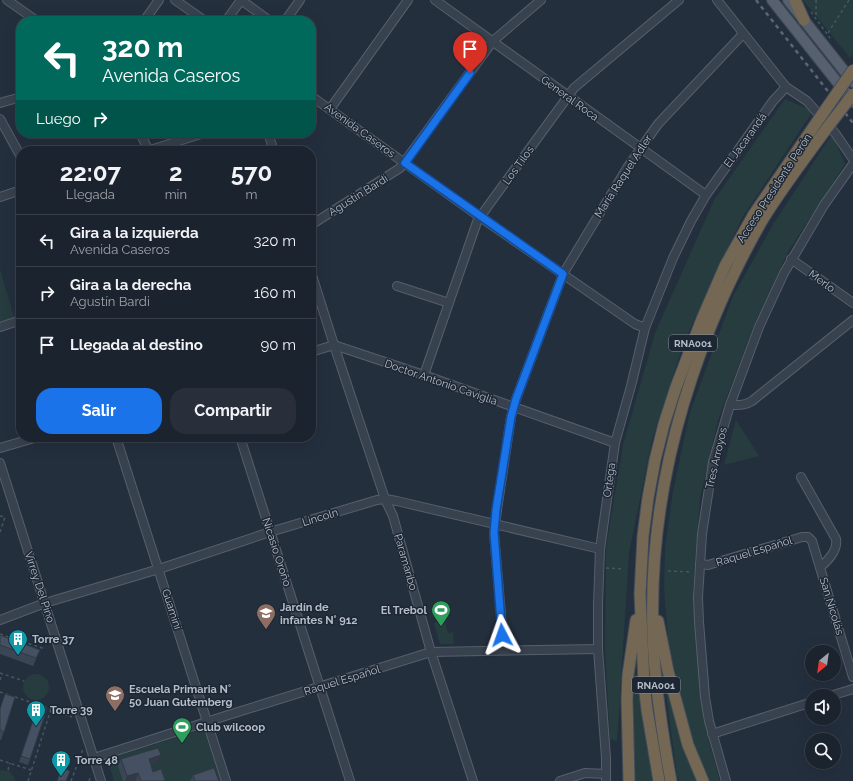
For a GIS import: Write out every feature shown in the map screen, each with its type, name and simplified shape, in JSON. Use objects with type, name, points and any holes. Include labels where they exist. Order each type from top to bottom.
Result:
[{"type":"highway","points":[[795,0],[804,20]]},
{"type":"highway","name":"Acceso Presidente Perón","points":[[659,781],[644,684],[640,594],[646,513],[655,460],[664,424],[699,325],[725,266],[754,214],[853,70]]},
{"type":"highway","name":"Acceso Presidente Perón","points":[[671,781],[656,684],[653,638],[653,589],[658,521],[668,462],[677,427],[700,354],[742,257],[759,226],[792,176],[853,94]]},
{"type":"highway","points":[[653,589],[668,670],[688,744],[703,781]]},
{"type":"highway","points":[[629,781],[627,700],[628,675],[640,594]]},
{"type":"main road","points":[[772,0],[853,102]]},
{"type":"main road","points":[[788,0],[853,82]]},
{"type":"street","points":[[8,0],[30,16]]},
{"type":"street","points":[[148,16],[159,0]]},
{"type":"street","points":[[175,0],[198,16]]},
{"type":"street","points":[[230,16],[241,0],[263,16]]},
{"type":"street","points":[[289,16],[300,0]]},
{"type":"street","points":[[330,109],[408,0]]},
{"type":"street","name":"General Roca","points":[[436,0],[706,195]]},
{"type":"street","name":"Agustín Bardi","points":[[316,222],[396,172],[405,163],[493,41],[541,0]]},
{"type":"street","name":"Los Tilos","points":[[424,375],[480,217],[567,96],[580,82],[679,0]]},
{"type":"street","points":[[717,0],[786,87],[808,101],[835,133],[853,159]]},
{"type":"street","name":"María Raquel Adler","points":[[504,650],[494,533],[513,407],[563,274],[640,148],[658,124],[743,34]]},
{"type":"street","name":"El Jacarandá","points":[[706,195],[773,101],[786,87]]},
{"type":"street","points":[[0,103],[16,98]]},
{"type":"street","name":"Avenida Caseros","points":[[316,99],[480,217],[635,324],[645,328]]},
{"type":"street","points":[[0,119],[16,148]]},
{"type":"street","points":[[164,146],[188,138]]},
{"type":"street","name":"Tres Arroyos","points":[[726,781],[712,734],[705,697],[699,622],[698,597],[700,564],[706,507],[713,462],[730,405],[759,327],[791,259],[824,205],[853,164]]},
{"type":"street","points":[[0,197],[16,192]]},
{"type":"street","name":"Ortega","points":[[606,777],[598,648],[599,568],[600,549],[615,443],[645,328],[673,258],[690,221],[706,195]]},
{"type":"street","name":"Merlo","points":[[791,259],[853,303]]},
{"type":"street","points":[[397,286],[449,303]]},
{"type":"street","name":"Paramaribo","points":[[316,288],[385,499],[393,516],[431,652],[473,781]]},
{"type":"street","points":[[730,405],[747,404],[752,401],[853,320]]},
{"type":"street","points":[[0,327],[16,322]]},
{"type":"street","points":[[316,350],[334,345]]},
{"type":"street","name":"Doctor Antonio Caviglia","points":[[334,345],[424,375],[615,443]]},
{"type":"street","points":[[0,448],[21,442]]},
{"type":"street","name":"Guaminí","points":[[118,442],[226,781]]},
{"type":"street","name":"Nicasio Oroño","points":[[242,442],[350,781]]},
{"type":"street","name":"Virrey Del Pino","points":[[0,462],[101,781]]},
{"type":"street","points":[[801,477],[836,539],[837,544],[835,549],[826,562],[820,567]]},
{"type":"street","name":"Lincoln","points":[[0,620],[45,603],[159,569],[365,502],[385,499],[600,549]]},
{"type":"street","name":"Raquel Español","points":[[700,564],[708,565],[802,537],[808,537]]},
{"type":"street","name":"San Nicolás","points":[[808,537],[812,541],[853,677]]},
{"type":"street","name":"Raquel Español","points":[[94,758],[431,652],[598,648]]},
{"type":"street","points":[[841,693],[853,689]]},
{"type":"street","points":[[712,734],[805,704]]},
{"type":"street","points":[[560,781],[585,773],[606,777]]},
{"type":"path","points":[[816,0],[816,18]]},
{"type":"path","points":[[809,10],[828,34],[849,0]]},
{"type":"path","points":[[0,516],[5,517],[0,532]]},
{"type":"path","points":[[599,568],[624,569]]},
{"type":"path","points":[[668,571],[700,573]]},
{"type":"path","points":[[0,634],[46,649]]},
{"type":"path","points":[[0,680],[1,673],[24,681]]},
{"type":"path","points":[[0,692],[72,717]]},
{"type":"path","points":[[31,703],[32,699]]},
{"type":"path","points":[[28,781],[51,709]]},
{"type":"path","points":[[71,781],[87,737]]},
{"type":"path","points":[[0,760],[31,770]]},
{"type":"path","points":[[8,770],[10,763]]},
{"type":"green space","points":[[803,0],[853,0],[853,54],[850,58]]},
{"type":"green space","points":[[785,99],[813,111],[742,218],[684,342],[652,440],[629,553],[617,741],[610,739],[605,648],[606,548],[623,445],[655,333],[714,200]]},
{"type":"green space","points":[[832,134],[845,164],[788,252],[754,325],[718,420],[700,498],[693,590],[699,677],[707,734],[720,781],[707,781],[692,743],[669,648],[664,590],[665,548],[673,491],[690,412],[733,296],[774,223]]},
{"type":"green space","points":[[0,270],[15,319],[0,324]]},
{"type":"green space","points":[[736,420],[759,456],[724,465]]},
{"type":"green space","name":"El Trebol","points":[[444,619],[448,633],[453,632],[454,644],[440,644],[434,623]]},
{"type":"green space","points":[[636,669],[656,781],[633,781],[632,730]]},
{"type":"green space","points":[[663,672],[687,752],[699,781],[679,781],[677,775]]},
{"type":"green space","points":[[36,674],[45,678],[49,687],[45,696],[36,700],[27,696],[23,687],[27,678]]},
{"type":"green space","name":"Club wilcoop","points":[[204,729],[221,781],[114,781],[107,759]]},
{"type":"green space","points":[[0,770],[9,771],[14,777],[15,781],[0,781]]},
{"type":"building","points":[[0,635],[40,650],[36,658],[0,645]]},
{"type":"building","points":[[5,694],[15,697],[4,732],[0,730],[0,709]]},
{"type":"building","points":[[38,706],[47,709],[30,759],[21,756]]},
{"type":"building","points":[[158,748],[161,755],[149,759],[153,772],[161,769],[165,780],[141,781],[138,773],[127,776],[121,759]]},
{"type":"building","points":[[62,768],[70,771],[66,781],[57,781]]},
{"type":"building","points":[[214,768],[219,781],[195,781],[193,775]]},
{"type":"railway","points":[[756,0],[853,123]]},
{"type":"place","name":"El Trebol","points":[[441,627]]},
{"type":"place","name":"Jardín de infantes N° 912","points":[[266,630]]},
{"type":"place","name":"Torre 37","points":[[18,656]]},
{"type":"place","name":"Escuela Primaria N° 50 Juan Gutemberg","points":[[115,712]]},
{"type":"place","name":"Torre 39","points":[[36,727]]},
{"type":"place","name":"Club wilcoop","points":[[182,744]]},
{"type":"place","name":"Torre 48","points":[[61,777]]},
{"type":"route","points":[[470,73],[405,163],[563,274],[513,407],[511,417],[496,510],[494,533],[502,635]]}]
